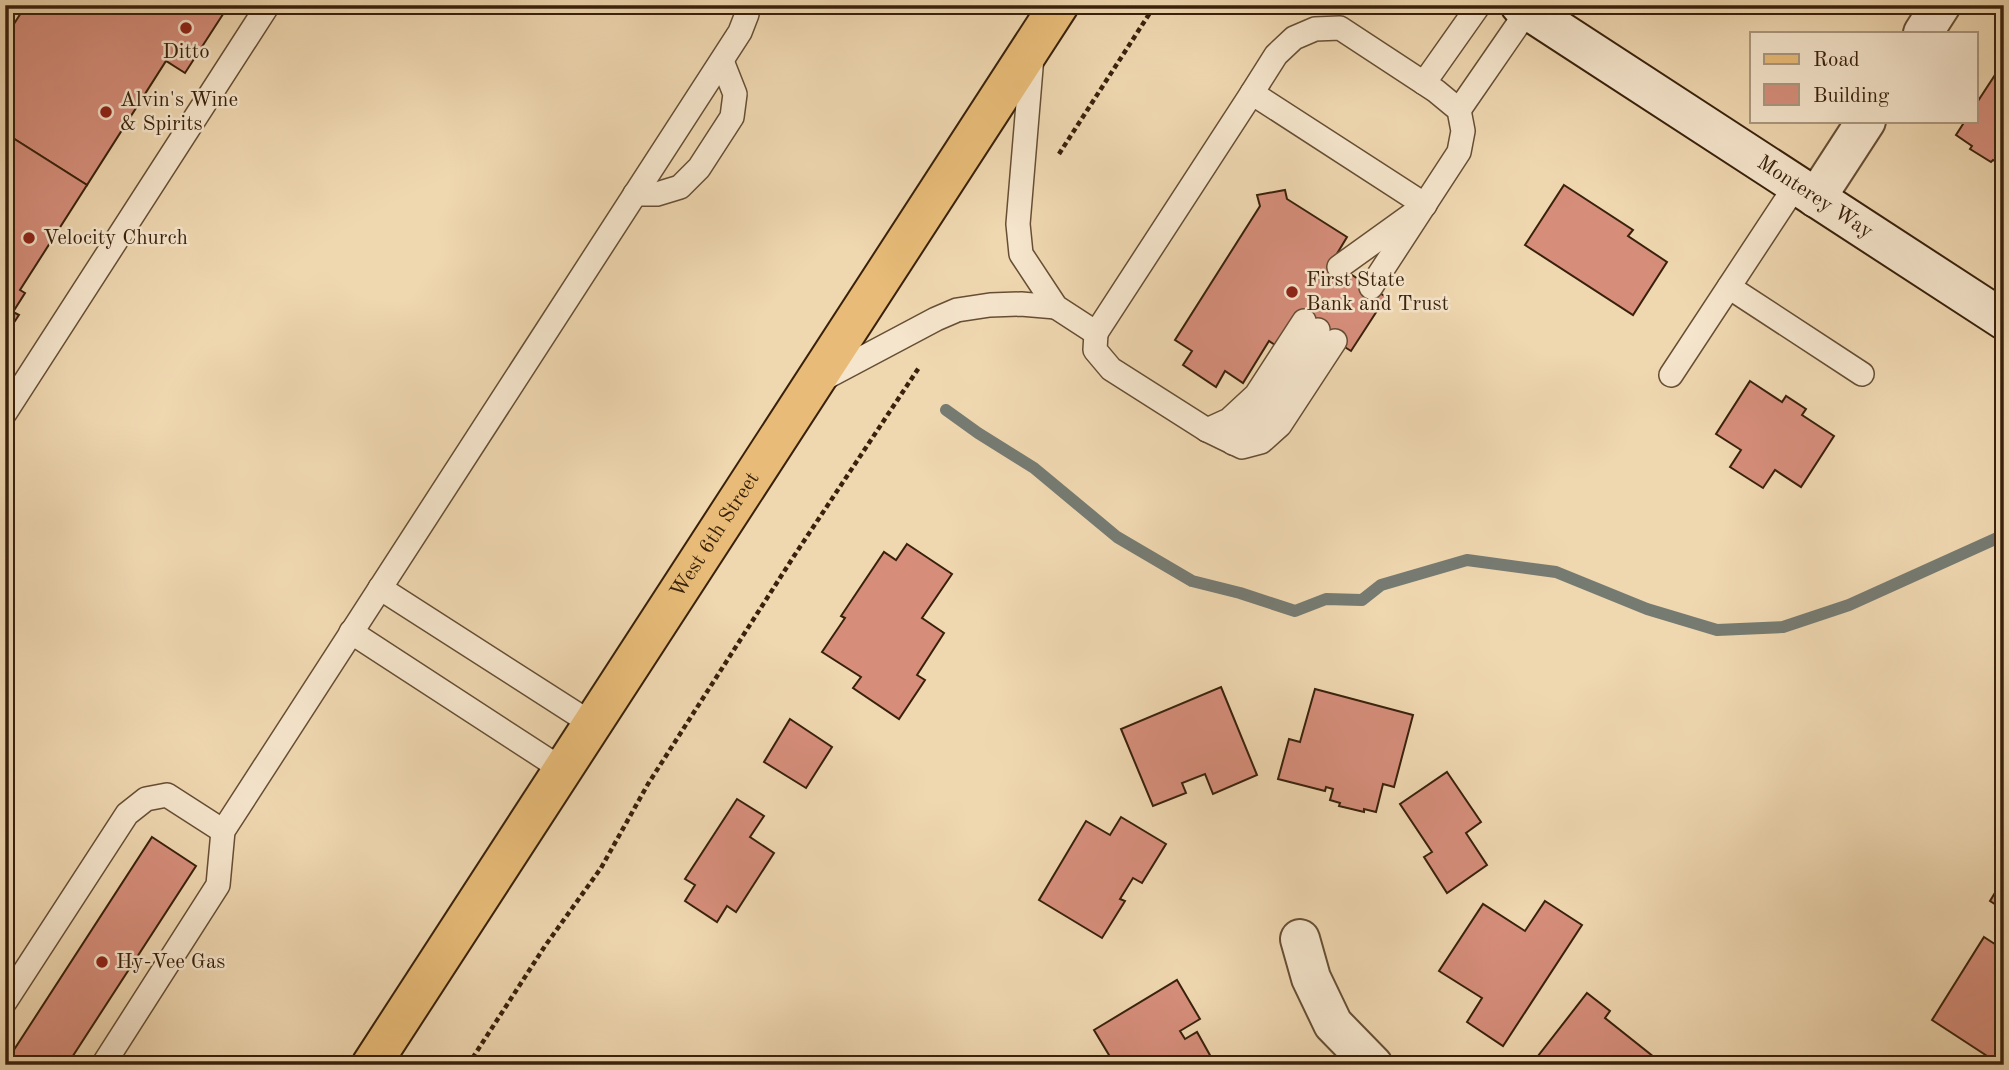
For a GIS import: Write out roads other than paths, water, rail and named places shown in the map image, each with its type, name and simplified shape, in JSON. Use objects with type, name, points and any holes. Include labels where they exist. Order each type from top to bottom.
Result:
[{"type":"main road","name":"West 6th Street","points":[[371,1065],[1059,5]]},
{"type":"street","points":[[1924,32],[1941,5]]},
{"type":"street","name":"Monterey Way","points":[[1524,8],[2004,320]]},
{"type":"street","points":[[1806,191],[1865,122]]},
{"type":"street","points":[[1300,939],[1311,978],[1334,1024],[1373,1065]]},
{"type":"lane","points":[[5,413],[268,5]]},
{"type":"lane","points":[[103,1065],[218,885],[223,831],[722,61],[740,32],[747,6],[757,5]]},
{"type":"lane","points":[[1424,83],[1479,5]]},
{"type":"lane","points":[[1459,110],[1524,8]]},
{"type":"lane","points":[[1207,430],[1229,420],[1319,331],[1280,425],[1261,442],[1242,447],[1207,430],[1111,369],[1095,350],[1096,333],[1276,55],[1294,37],[1315,29],[1340,28],[1424,83],[1459,110],[1463,131],[1459,152],[1425,205],[1354,277],[1425,205]]},
{"type":"lane","points":[[1033,45],[1018,224],[1021,254],[1056,307],[1096,333]]},
{"type":"lane","points":[[635,194],[657,194],[680,187],[699,168],[733,117],[735,94],[722,61]]},
{"type":"lane","points":[[1252,93],[1425,205]]},
{"type":"lane","points":[[1671,375],[1728,287],[1806,191]]},
{"type":"lane","points":[[1728,287],[1862,374]]},
{"type":"lane","points":[[813,384],[957,310],[1021,304],[1056,307]]},
{"type":"lane","points":[[380,588],[593,724]]},
{"type":"lane","points":[[351,632],[563,770]]},
{"type":"lane","points":[[5,1002],[127,814],[146,799],[167,795],[223,831]]},
{"type":"waterway","points":[[946,410],[1034,468],[1117,537],[1192,581],[1295,611],[1326,599],[1362,600],[1381,585],[1467,560],[1556,572],[1647,609],[1717,630],[1783,627],[1849,605],[2004,535]]},
{"type":"place","name":"Ditto","points":[[186,28]]},
{"type":"place","name":"Alvin's Wine & Spirits","points":[[106,112]]},
{"type":"place","name":"Velocity Church","points":[[29,238]]},
{"type":"place","name":"First State Bank and Trust","points":[[1292,292]]},
{"type":"place","name":"Hy-Vee Gas","points":[[102,962]]}]
